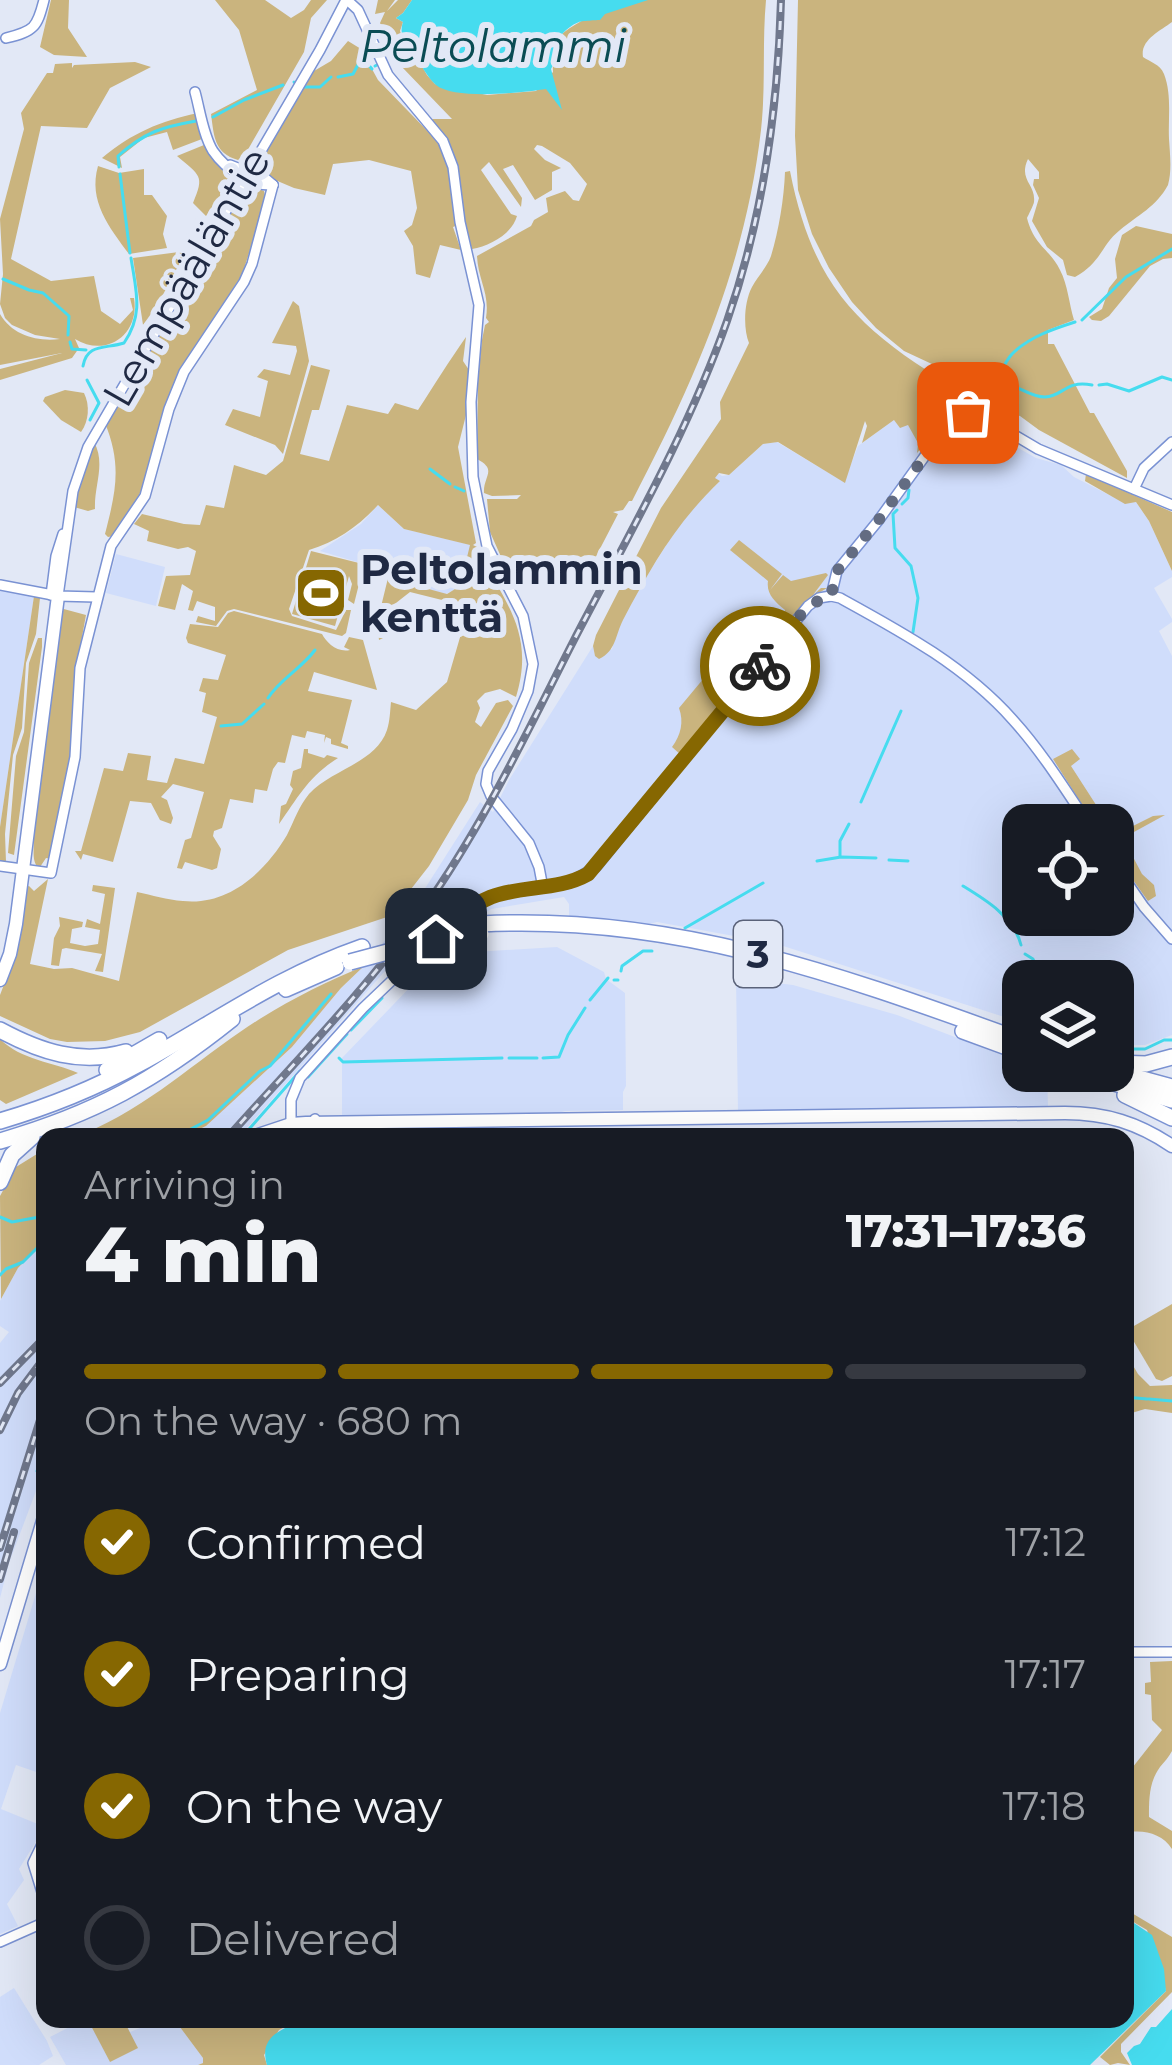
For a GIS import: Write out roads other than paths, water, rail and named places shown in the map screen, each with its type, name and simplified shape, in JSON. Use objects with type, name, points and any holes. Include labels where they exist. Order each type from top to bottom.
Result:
[{"type":"highway","name":"3","points":[[37,1128],[102,1105],[148,1081],[232,1019],[283,990],[350,962],[524,922],[605,926],[720,945],[822,970],[1002,1034]]},
{"type":"highway","name":"3","points":[[0,1117],[92,1078],[250,988],[362,947],[435,930],[563,933],[718,954],[862,993],[1002,1045]]},
{"type":"highway","points":[[0,1117],[50,1105],[99,1084],[301,970]]},
{"type":"highway","points":[[0,1136],[101,1095],[232,1019]]},
{"type":"highway","points":[[0,1030],[50,1053],[80,1058],[147,1048]]},
{"type":"highway","points":[[1134,1065],[1172,1057]]},
{"type":"highway","points":[[1134,1074],[1172,1087]]},
{"type":"highway","points":[[1134,1089],[1172,1100]]},
{"type":"highway","points":[[1118,1092],[1172,1118]]},
{"type":"highway","points":[[48,1128],[55,1124]]},
{"type":"highway","name":"3","points":[[0,1136],[36,1128]]},
{"type":"highway","points":[[0,1182],[12,1155],[36,1135]]},
{"type":"main road","points":[[6,38],[34,27],[44,0]]},
{"type":"main road","points":[[351,1],[393,83],[443,140],[455,176],[479,304],[470,429],[476,493],[488,546],[523,616],[533,664],[526,697],[488,771],[487,784],[532,850],[543,888]]},
{"type":"main road","name":"Lempääläntie","points":[[0,958],[58,547],[76,477],[88,446],[351,1]]},
{"type":"main road","points":[[13,868],[51,873],[75,757],[80,668],[113,541],[147,491],[179,383],[248,274],[273,185],[264,186],[227,164],[211,148],[195,92]]},
{"type":"main road","points":[[831,596],[837,571],[948,424],[961,414],[982,416],[1038,448],[1137,484],[1172,505]]},
{"type":"main road","points":[[1137,484],[1144,468],[1172,442]]},
{"type":"main road","points":[[0,585],[96,597]]},
{"type":"main road","points":[[293,1120],[300,1078],[364,1008],[465,911],[496,895],[577,880],[597,866],[819,598],[840,598],[932,651],[988,694],[1032,741],[1075,804]]},
{"type":"main road","name":"Lempääläntie","points":[[0,980],[12,945],[13,868]]},
{"type":"main road","points":[[1134,893],[1172,939]]},
{"type":"main road","points":[[274,1128],[293,1120],[319,1127],[351,1122],[1079,1113],[1124,1120],[1172,1147]]},
{"type":"main road","points":[[0,1664],[36,1544]]},
{"type":"main road","points":[[1134,1652],[1172,1652]]},
{"type":"main road","points":[[0,1939],[36,1925]]},
{"type":"water","name":"Peltolammi","points":[[412,0],[648,0],[605,14],[600,20],[579,22],[563,34],[551,69],[562,110],[546,89],[472,94],[436,85],[404,39],[403,22],[396,18]]},
{"type":"water","points":[[1134,1923],[1152,1935],[1166,1991],[1134,2022]]},
{"type":"water","points":[[1172,2009],[1172,2065],[1132,2065],[1127,2053]]},
{"type":"water","points":[[286,2028],[1128,2028],[1090,2065],[267,2065],[266,2046]]},
{"type":"waterway","points":[[397,57],[413,51]]},
{"type":"waterway","points":[[338,77],[353,74],[359,63],[366,62],[372,69]]},
{"type":"waterway","points":[[305,87],[320,87],[331,77]]},
{"type":"waterway","points":[[213,117],[283,85]]},
{"type":"waterway","points":[[119,167],[118,156],[146,136],[196,121]]},
{"type":"waterway","points":[[120,174],[130,253]]},
{"type":"waterway","points":[[1082,320],[1126,277],[1172,249]]},
{"type":"waterway","points":[[83,366],[93,350],[124,343],[130,332],[137,302],[131,258]]},
{"type":"waterway","points":[[3,279],[43,293],[69,316],[68,335]]},
{"type":"waterway","points":[[977,383],[980,379],[988,385],[993,382],[1026,343],[1075,322]]},
{"type":"waterway","points":[[70,342],[72,349],[86,350]]},
{"type":"waterway","points":[[1099,385],[1129,391],[1162,377],[1172,380]]},
{"type":"waterway","points":[[87,380],[99,403],[90,420]]},
{"type":"waterway","points":[[996,382],[1045,397],[1070,386],[1092,385]]},
{"type":"waterway","points":[[430,469],[450,484]]},
{"type":"waterway","points":[[455,487],[464,491]]},
{"type":"waterway","points":[[902,504],[909,490]]},
{"type":"waterway","points":[[897,510],[893,514],[895,548],[911,566],[918,598],[913,632]]},
{"type":"waterway","points":[[268,698],[315,650]]},
{"type":"waterway","points":[[221,726],[242,724],[264,704]]},
{"type":"waterway","points":[[861,802],[901,711]]},
{"type":"waterway","points":[[840,856],[840,841],[849,824]]},
{"type":"waterway","points":[[817,861],[876,858]]},
{"type":"waterway","points":[[889,860],[908,861]]},
{"type":"waterway","points":[[685,928],[763,883]]},
{"type":"waterway","points":[[963,886],[1006,918],[1021,945]]},
{"type":"waterway","points":[[417,963],[431,950]]},
{"type":"waterway","points":[[621,971],[643,951],[652,951]]},
{"type":"waterway","points":[[1025,954],[1033,960]]},
{"type":"waterway","points":[[590,1000],[608,978]]},
{"type":"waterway","points":[[193,1128],[270,1066],[331,994]]},
{"type":"waterway","points":[[351,1030],[382,998]]},
{"type":"waterway","points":[[543,1058],[559,1057],[585,1008]]},
{"type":"waterway","points":[[308,1077],[347,1034]]},
{"type":"waterway","points":[[1134,1049],[1172,1040]]},
{"type":"waterway","points":[[339,1058],[343,1062],[502,1058]]},
{"type":"waterway","points":[[509,1058],[537,1058]]},
{"type":"waterway","points":[[250,1128],[300,1071]]},
{"type":"waterway","points":[[0,1217],[12,1222],[36,1218]]},
{"type":"waterway","points":[[0,1275],[36,1249]]},
{"type":"waterway","points":[[1134,1398],[1147,1399]]},
{"type":"waterway","points":[[1149,1399],[1172,1401]]},
{"type":"railway","points":[[236,1128],[377,969],[445,878],[503,778],[676,443],[727,321],[750,243],[772,122],[781,0]]},
{"type":"railway","points":[[0,1383],[36,1346]]},
{"type":"railway","points":[[0,1430],[36,1369]]},
{"type":"railway","points":[[0,1548],[36,1433]]},
{"type":"railway","points":[[0,1579],[14,1532]]},
{"type":"place","name":"Peltolammin kenttä","points":[[321,593]]}]
